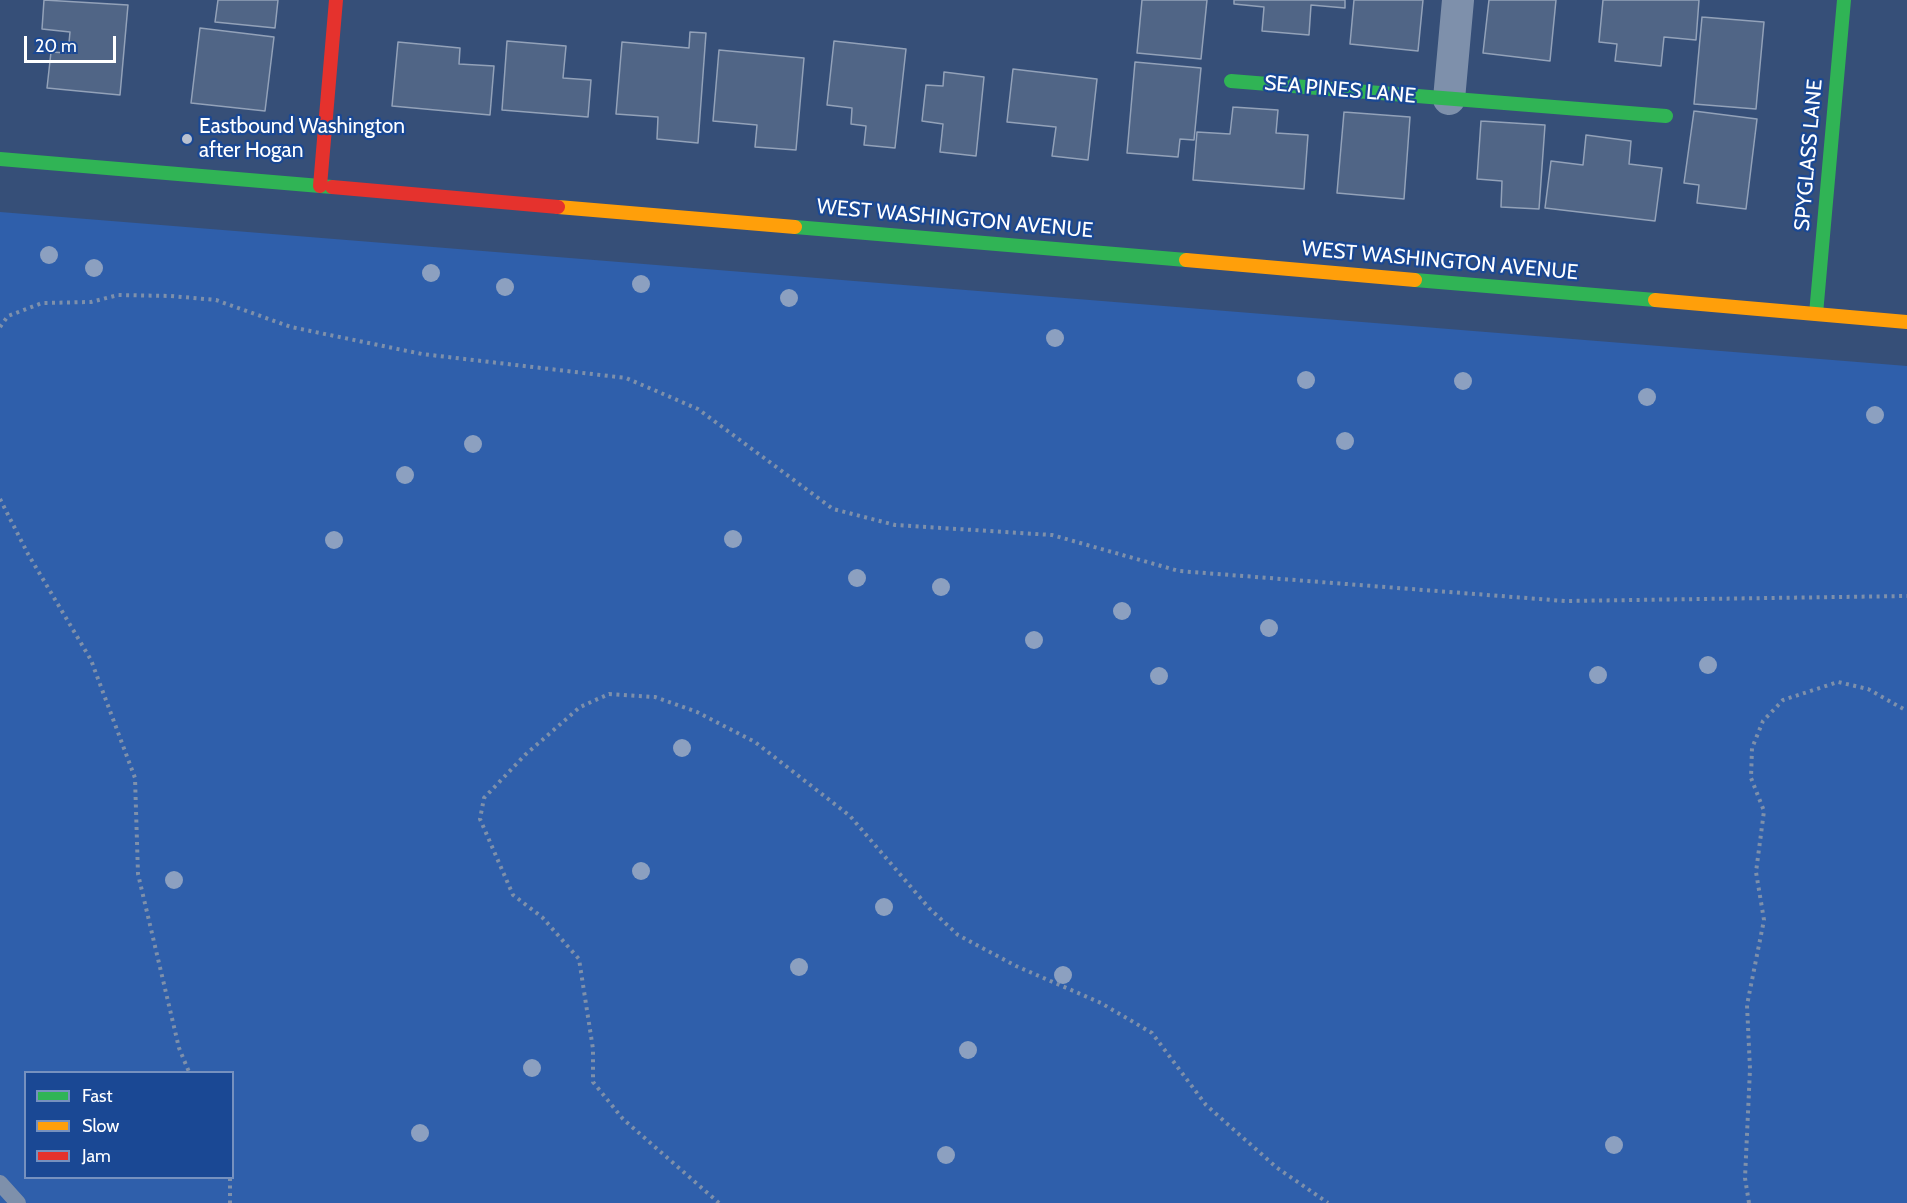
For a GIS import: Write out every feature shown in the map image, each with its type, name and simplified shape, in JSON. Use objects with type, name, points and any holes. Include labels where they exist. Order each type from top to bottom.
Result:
[{"type":"main road","points":[[320,186],[336,0]]},
{"type":"main road","name":"SPYGLASS LANE","points":[[1816,314],[1844,0]]},
{"type":"main road","name":"SEA PINES LANE","points":[[1231,81],[1666,116]]},
{"type":"main road","name":"WEST WASHINGTON AVENUE","points":[[0,159],[1907,322]]},
{"type":"street","points":[[1449,99],[1458,0]]},
{"type":"lane","points":[[0,1183],[18,1203]]},
{"type":"path","points":[[0,327],[8,316],[42,303],[91,302],[118,295],[171,296],[216,300],[291,327],[422,354],[626,378],[698,409],[833,509],[895,525],[1052,535],[1179,571],[1565,601],[1907,596]]},
{"type":"path","points":[[0,499],[28,554],[91,660],[135,778],[138,873],[179,1048],[189,1071]]},
{"type":"path","points":[[1749,1203],[1745,1178],[1750,1069],[1747,1005],[1764,920],[1756,872],[1764,811],[1751,778],[1752,748],[1763,721],[1783,700],[1838,682],[1868,689],[1907,711]]},
{"type":"path","points":[[719,1203],[622,1119],[593,1083],[593,1049],[579,959],[542,917],[513,896],[480,819],[484,798],[525,755],[580,707],[609,694],[655,697],[696,712],[755,742],[850,816],[929,908],[958,936],[1016,966],[1101,1003],[1152,1033],[1206,1105],[1276,1167],[1328,1203]]},
{"type":"path","points":[[230,1179],[230,1203]]},
{"type":"shaded area","points":[[0,212],[1907,366],[1907,1203],[0,1203]]},
{"type":"building","points":[[44,0],[128,5],[120,95],[47,88],[51,52],[68,53],[70,32],[42,29]]},
{"type":"building","points":[[218,0],[278,0],[275,28],[215,22]]},
{"type":"building","points":[[1142,0],[1207,0],[1201,59],[1137,53]]},
{"type":"building","points":[[1234,0],[1345,0],[1345,8],[1311,5],[1309,35],[1262,31],[1264,7],[1234,4]]},
{"type":"building","points":[[1354,0],[1423,0],[1418,51],[1350,44]]},
{"type":"building","points":[[1489,0],[1556,0],[1550,61],[1483,53]]},
{"type":"building","points":[[1603,0],[1699,0],[1696,40],[1664,37],[1661,66],[1615,61],[1617,44],[1599,42]]},
{"type":"building","points":[[1702,17],[1764,22],[1756,109],[1694,104]]},
{"type":"building","points":[[200,28],[274,37],[265,111],[191,103]]},
{"type":"building","points":[[690,32],[706,33],[698,143],[657,139],[658,117],[616,114],[622,42],[689,48]]},
{"type":"building","points":[[507,41],[566,46],[563,78],[591,80],[588,117],[502,110]]},
{"type":"building","points":[[834,41],[906,49],[895,148],[864,145],[866,126],[851,124],[852,108],[827,105]]},
{"type":"building","points":[[398,42],[460,48],[459,64],[494,66],[490,115],[392,106]]},
{"type":"building","points":[[719,50],[804,58],[796,150],[755,147],[757,125],[713,121]]},
{"type":"building","points":[[1135,62],[1201,68],[1194,140],[1180,139],[1178,157],[1127,153]]},
{"type":"building","points":[[1013,69],[1097,79],[1088,160],[1052,156],[1056,127],[1007,122]]},
{"type":"building","points":[[944,72],[984,77],[976,156],[940,152],[943,124],[922,121],[926,85],[943,86]]},
{"type":"building","points":[[1233,107],[1278,110],[1276,133],[1308,135],[1304,189],[1193,180],[1197,132],[1230,134]]},
{"type":"building","points":[[1694,111],[1757,119],[1746,209],[1697,203],[1699,185],[1684,183]]},
{"type":"building","points":[[1344,112],[1410,117],[1404,199],[1337,193]]},
{"type":"building","points":[[1481,121],[1545,125],[1539,209],[1501,207],[1502,181],[1477,179]]},
{"type":"building","points":[[1586,135],[1631,141],[1629,164],[1662,168],[1655,221],[1545,208],[1551,161],[1583,165]]},
{"type":"traffic: fast","points":[[1816,314],[1844,0]]},
{"type":"traffic: fast","points":[[1231,81],[1666,116]]},
{"type":"traffic: fast","points":[[0,159],[332,187]]},
{"type":"traffic: fast","points":[[795,227],[1186,260]]},
{"type":"traffic: fast","points":[[1415,280],[1655,300]]},
{"type":"traffic: slow","points":[[558,207],[795,227]]},
{"type":"traffic: slow","points":[[1186,260],[1415,280]]},
{"type":"traffic: slow","points":[[1655,300],[1907,322]]},
{"type":"traffic: jam","points":[[320,186],[336,0]]},
{"type":"traffic: jam","points":[[332,187],[558,207]]},
{"type":"place","name":"Eastbound Washington after Hogan","points":[[187,139]]}]
